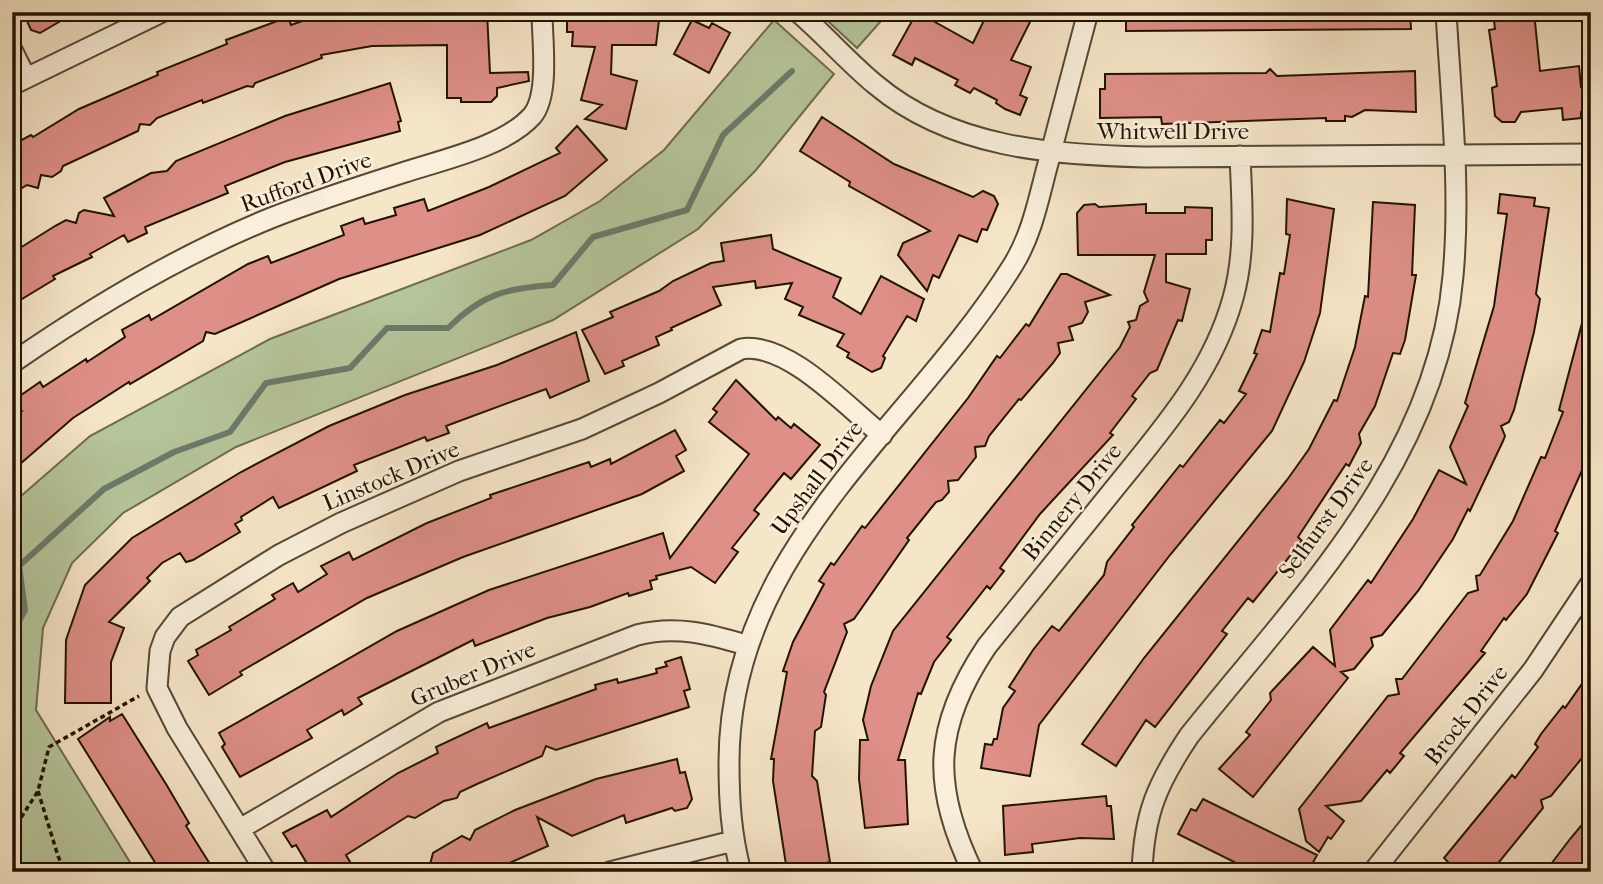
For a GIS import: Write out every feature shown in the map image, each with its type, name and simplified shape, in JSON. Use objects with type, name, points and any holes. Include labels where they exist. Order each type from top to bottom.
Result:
[{"type":"street","points":[[12,50],[19,81],[162,12]]},
{"type":"street","name":"Rufford Drive","points":[[12,363],[94,310],[218,242],[316,200],[457,155],[506,136],[534,113],[542,94],[542,12]]},
{"type":"street","name":"Whitwell Drive","points":[[798,12],[878,87],[949,126],[997,143],[1080,156],[1591,154]]},
{"type":"street","name":"Upshall Drive","points":[[741,872],[729,816],[729,735],[746,645],[768,593],[794,546],[1014,264],[1030,230],[1088,12]]},
{"type":"street","name":"Selhurst Drive","points":[[1142,872],[1145,824],[1150,806],[1171,763],[1189,736],[1362,518],[1409,435],[1433,371],[1450,302],[1455,250],[1455,155],[1446,12]]},
{"type":"street","name":"Binnery Drive","points":[[973,872],[954,832],[948,811],[944,766],[950,714],[970,671],[987,646],[1164,427],[1203,370],[1219,339],[1233,298],[1241,261],[1240,156]]},
{"type":"street","name":"Linstock Drive","points":[[266,872],[177,728],[157,688],[157,663],[165,637],[180,617],[279,555],[364,512],[459,471],[582,429],[659,393],[741,349],[755,346],[786,358],[881,435]]},
{"type":"street","name":"Brock Drive","points":[[1373,872],[1533,670],[1591,583]]},
{"type":"street","name":"Gruber Drive","points":[[240,829],[392,736],[439,712],[637,635],[659,629],[687,630],[746,645]]},
{"type":"street","points":[[610,872],[733,841]]},
{"type":"path","points":[[12,832],[38,791],[49,747],[139,696]]},
{"type":"path","points":[[38,791],[65,872]]},
{"type":"green space","points":[[818,12],[889,12],[857,48]]},
{"type":"green space","points":[[774,20],[834,74],[756,170],[698,229],[553,320],[236,447],[123,513],[72,563],[43,628],[36,710],[136,872],[12,872],[13,503],[90,436],[270,339],[531,240],[600,201],[664,150]]},
{"type":"building","points":[[23,12],[76,12],[40,33],[31,30]]},
{"type":"building","points":[[319,12],[487,12],[490,73],[528,72],[529,81],[497,88],[497,96],[491,102],[461,102],[461,98],[447,98],[447,45],[372,46],[321,55],[322,58],[255,83],[253,87],[247,86],[203,103],[202,100],[157,118],[150,125],[140,124],[138,131],[63,166],[61,171],[52,177],[41,175],[38,188],[27,185],[12,194],[12,145],[31,135],[33,137],[79,109],[158,75],[157,72],[227,44],[226,40],[288,17],[291,25],[320,15]]},
{"type":"building","points":[[567,12],[660,12],[656,45],[612,45],[611,74],[637,81],[626,129],[585,119],[602,105],[581,100],[595,47],[572,46],[573,32],[567,32]]},
{"type":"building","points":[[917,12],[973,43],[988,12],[1035,12],[1011,60],[1031,67],[1020,95],[1027,98],[1020,115],[1005,109],[996,103],[997,100],[974,88],[970,93],[955,85],[958,80],[915,58],[912,65],[893,55]]},
{"type":"building","points":[[1126,12],[1410,12],[1411,29],[1126,31]]},
{"type":"building","points":[[1493,12],[1534,12],[1540,71],[1579,66],[1581,87],[1591,86],[1591,110],[1581,112],[1581,118],[1563,120],[1562,108],[1521,112],[1515,122],[1502,122],[1495,116],[1492,88],[1497,86],[1489,30],[1495,29]]},
{"type":"building","points":[[692,20],[709,28],[712,23],[730,33],[709,73],[674,54]]},
{"type":"building","points":[[1270,69],[1277,76],[1415,71],[1416,112],[1365,110],[1352,117],[1345,116],[1345,121],[1326,121],[1326,118],[1162,124],[1161,117],[1100,118],[1100,89],[1105,89],[1105,74],[1266,73]]},
{"type":"building","points":[[390,83],[401,121],[398,122],[400,131],[285,162],[225,186],[228,193],[145,227],[147,233],[128,242],[124,235],[90,254],[92,257],[53,276],[55,279],[12,305],[12,253],[55,226],[66,220],[76,223],[79,213],[84,210],[114,216],[104,198],[151,173],[167,171],[176,161],[285,116]]},
{"type":"building","points":[[822,117],[894,164],[973,197],[983,191],[994,196],[998,204],[987,230],[982,229],[977,242],[959,235],[939,278],[933,275],[927,291],[898,255],[903,243],[930,231],[849,186],[850,182],[800,151]]},
{"type":"building","points":[[577,126],[607,160],[565,196],[480,235],[339,279],[215,334],[206,332],[203,341],[130,384],[129,382],[73,418],[12,471],[12,419],[22,411],[14,400],[40,382],[43,387],[86,359],[87,362],[125,337],[122,330],[149,315],[151,320],[248,264],[268,256],[271,263],[344,235],[341,226],[363,218],[365,224],[396,215],[394,208],[424,199],[428,211],[489,187],[560,153],[556,148]]},
{"type":"building","points":[[1500,194],[1535,198],[1534,206],[1549,208],[1536,294],[1540,299],[1534,332],[1514,410],[1509,422],[1501,426],[1505,436],[1503,441],[1470,511],[1468,509],[1453,539],[1418,591],[1382,635],[1371,638],[1373,646],[1354,669],[1341,672],[1348,678],[1253,797],[1219,769],[1250,735],[1246,732],[1271,700],[1270,693],[1313,647],[1335,666],[1330,630],[1368,580],[1371,583],[1413,519],[1439,470],[1466,484],[1450,447],[1468,406],[1465,403],[1494,306],[1507,214],[1498,213]]},
{"type":"building","points":[[1287,199],[1334,209],[1320,313],[1304,362],[1272,431],[1170,555],[1039,725],[1030,776],[981,768],[985,744],[992,745],[994,739],[997,739],[1003,708],[1015,691],[1009,687],[1033,650],[1052,626],[1059,631],[1104,575],[1107,562],[1134,527],[1132,525],[1180,465],[1183,467],[1220,420],[1224,423],[1246,394],[1239,391],[1257,354],[1254,353],[1262,330],[1270,332],[1280,273],[1284,274],[1290,235],[1286,234]]},
{"type":"building","points":[[1373,202],[1415,205],[1412,275],[1416,275],[1405,340],[1400,354],[1393,353],[1375,406],[1359,434],[1361,443],[1349,466],[1346,464],[1298,537],[1302,541],[1253,602],[1248,598],[1222,631],[1227,634],[1155,727],[1146,720],[1116,766],[1082,744],[1144,658],[1287,480],[1309,449],[1334,400],[1337,401],[1355,347],[1365,296],[1368,297]]},
{"type":"building","points":[[1095,204],[1099,207],[1146,204],[1146,213],[1185,213],[1185,207],[1212,208],[1212,240],[1206,240],[1206,254],[1166,254],[1166,282],[1190,289],[1182,321],[1178,320],[1157,370],[1150,373],[1132,396],[1136,399],[1110,433],[1113,435],[1040,514],[1000,568],[1004,571],[990,589],[987,586],[947,637],[951,640],[934,662],[921,694],[918,693],[898,760],[905,760],[908,824],[865,828],[859,779],[860,740],[868,740],[863,720],[871,686],[893,631],[1120,347],[1130,327],[1128,322],[1136,320],[1140,306],[1148,301],[1144,292],[1155,255],[1078,255],[1077,213],[1084,205]]},
{"type":"building","points":[[771,235],[773,249],[841,278],[833,297],[861,314],[881,276],[924,299],[916,321],[907,316],[883,356],[885,358],[881,368],[872,372],[847,357],[849,353],[837,346],[844,334],[799,315],[803,307],[785,299],[792,283],[756,288],[755,281],[713,287],[721,305],[671,328],[672,330],[656,337],[659,345],[622,361],[624,366],[605,374],[582,330],[613,317],[610,312],[659,291],[673,281],[711,263],[724,261],[721,243]]},
{"type":"building","points":[[1061,274],[1067,274],[1110,295],[1085,302],[1088,312],[1082,323],[1069,327],[1073,340],[1058,343],[1060,353],[1053,363],[1021,400],[1019,399],[989,436],[985,446],[975,447],[976,457],[958,480],[948,481],[949,492],[936,502],[907,538],[909,540],[854,619],[844,624],[847,632],[824,692],[826,695],[821,727],[815,731],[812,776],[817,781],[830,862],[787,871],[773,781],[774,759],[771,759],[787,672],[783,671],[793,642],[824,584],[819,581],[862,526],[865,528],[968,398],[997,356],[1000,358],[1026,324],[1029,326]]},
{"type":"building","points":[[1586,308],[1591,308],[1591,471],[1583,468],[1555,531],[1558,533],[1527,594],[1506,620],[1504,618],[1481,651],[1485,653],[1400,753],[1404,756],[1390,773],[1387,770],[1361,801],[1326,806],[1344,821],[1331,839],[1328,837],[1319,852],[1306,841],[1299,809],[1388,696],[1399,694],[1396,679],[1402,679],[1468,593],[1478,590],[1476,576],[1480,575],[1513,521],[1541,457],[1545,458],[1563,412],[1559,410]]},
{"type":"building","points":[[576,332],[589,381],[550,398],[546,389],[446,426],[449,433],[427,441],[425,437],[354,465],[357,471],[279,508],[273,497],[241,517],[242,520],[235,524],[240,532],[193,560],[186,562],[180,553],[162,563],[147,578],[150,581],[109,622],[124,628],[111,662],[111,703],[65,703],[66,640],[85,585],[132,538],[241,472],[329,426],[405,395],[497,365]]},
{"type":"building","points":[[736,380],[776,420],[778,417],[791,428],[794,424],[820,445],[791,479],[784,473],[754,510],[759,514],[732,548],[738,552],[715,583],[691,567],[656,576],[657,579],[650,581],[652,589],[629,596],[628,593],[590,607],[547,618],[475,646],[473,640],[358,698],[362,704],[344,715],[342,710],[307,730],[312,738],[240,777],[222,747],[225,744],[219,733],[397,631],[489,590],[663,533],[670,558],[749,454],[709,422],[717,412],[713,409]]},
{"type":"building","points":[[675,430],[686,450],[676,456],[684,471],[642,494],[463,557],[367,598],[240,672],[242,675],[209,695],[188,661],[198,655],[196,650],[231,630],[229,627],[275,599],[272,595],[293,583],[298,592],[327,574],[321,566],[349,552],[353,560],[427,523],[491,498],[490,495],[589,462],[591,467],[610,459],[611,464]]},
{"type":"building","points":[[681,657],[690,689],[684,691],[689,707],[556,750],[546,746],[542,756],[460,792],[457,798],[444,801],[415,818],[408,816],[346,855],[356,872],[312,872],[296,845],[292,847],[283,833],[327,810],[331,817],[398,773],[438,753],[436,747],[487,723],[489,728],[596,689],[595,685],[617,679],[618,683],[657,673],[656,669],[667,666],[665,662]]},
{"type":"building","points":[[1591,671],[1591,747],[1551,796],[1541,800],[1543,808],[1491,872],[1440,872],[1448,862],[1444,858],[1512,775],[1515,778],[1538,747],[1535,744],[1541,734],[1563,706],[1565,708]]},
{"type":"building","points":[[122,714],[189,823],[186,826],[215,872],[161,872],[78,739],[110,717],[110,721]]},
{"type":"building","points":[[677,759],[680,773],[685,772],[692,799],[687,808],[675,811],[672,808],[626,823],[624,815],[572,836],[537,817],[548,846],[489,872],[428,872],[433,853],[462,836],[470,840],[475,830],[515,810],[596,779]]},
{"type":"building","points":[[1106,796],[1107,806],[1111,806],[1114,839],[1080,838],[1032,844],[1033,852],[1005,855],[1003,806]]},
{"type":"building","points":[[1203,799],[1317,855],[1308,872],[1269,872],[1263,868],[1254,872],[1178,834],[1191,809],[1196,811]]},
{"type":"building","points":[[1591,814],[1591,872],[1545,872],[1570,839]]},
{"type":"waterway","points":[[12,634],[25,610],[19,566],[104,489],[174,452],[230,432],[266,383],[350,368],[387,328],[448,328],[472,307],[496,295],[522,288],[553,285],[593,237],[687,210],[723,135],[792,71]]}]
